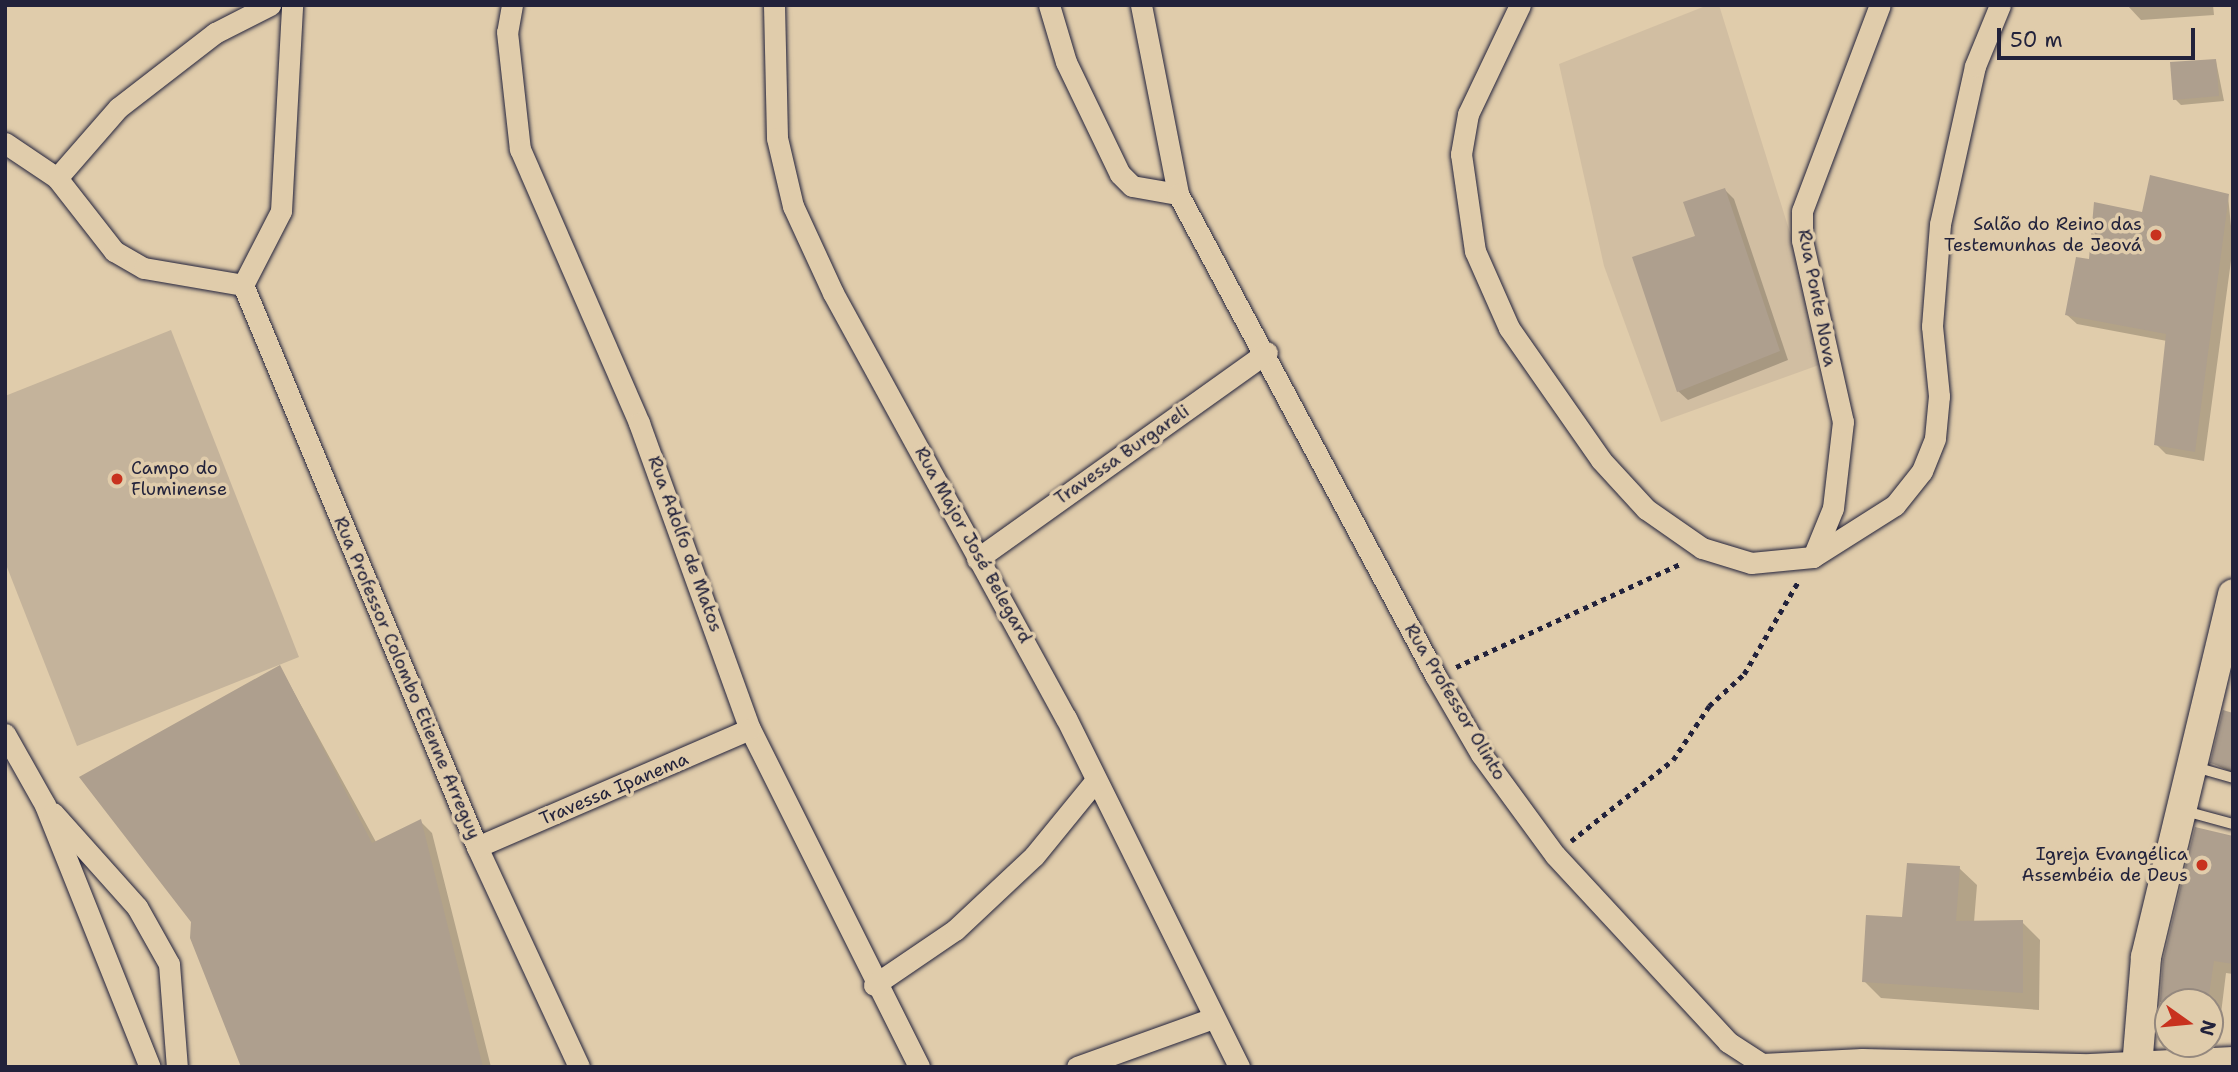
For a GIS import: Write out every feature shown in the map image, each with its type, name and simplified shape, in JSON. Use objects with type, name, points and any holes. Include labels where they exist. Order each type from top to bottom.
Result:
[{"type":"main road","points":[[2138,1063],[2146,957],[2185,811],[2233,594]]},
{"type":"street","points":[[57,178],[118,107],[215,33],[270,5]]},
{"type":"street","points":[[5,143],[57,178],[114,251],[144,268],[243,285],[281,211],[292,5]]},
{"type":"street","name":"Rua Adolfo de Matos","points":[[512,5],[507,32],[520,149],[639,424],[750,729],[874,985],[919,1067]]},
{"type":"street","name":"Rua Major José Belegard","points":[[774,5],[777,138],[793,206],[1096,780],[1239,1067]]},
{"type":"street","points":[[1049,5],[1066,62],[1120,174],[1132,186],[1178,194]]},
{"type":"street","name":"Rua Professor Olinto","points":[[1141,5],[1178,194],[1267,352],[1435,676],[1481,754],[1555,855],[1685,1001],[1739,1049],[1762,1064],[2138,1063],[2233,1057]]},
{"type":"street","points":[[1520,5],[1468,114],[1461,154],[1475,251],[1509,328],[1601,460],[1646,509],[1702,548],[1751,563],[1813,557],[1895,505],[1922,471],[1935,438],[1939,397],[1932,326],[1940,224],[1975,66],[2000,5]]},
{"type":"street","name":"Rua Ponte Nova","points":[[1813,557],[1833,508],[1843,422],[1802,240],[1802,211],[1880,5]]},
{"type":"street","name":"Rua Professor Colombo Etienne Arreguy","points":[[243,285],[477,847],[579,1067]]},
{"type":"street","name":"Travessa Burgareli","points":[[977,559],[1267,352]]},
{"type":"street","name":"Travessa Ipanema","points":[[477,847],[750,729]]},
{"type":"street","points":[[5,734],[45,805],[150,1067]]},
{"type":"street","points":[[874,985],[955,930],[1034,856],[1096,780]]},
{"type":"street","points":[[45,805],[130,898],[169,964],[177,1067]]},
{"type":"street","points":[[1077,1067],[1213,1018]]},
{"type":"lane","points":[[2195,766],[2233,778]]},
{"type":"lane","points":[[2185,811],[2233,824]]},
{"type":"path","points":[[1435,676],[1612,593],[1663,577],[1702,548]]},
{"type":"path","points":[[1555,855],[1673,760],[1709,706],[1744,674],[1813,557]]},
{"type":"shaded area","points":[[1708,5],[1719,5],[1830,361],[1661,422],[1604,266],[1559,64]]},
{"type":"shaded area","name":"Campo do Fluminense","points":[[171,330],[299,657],[77,746],[5,562],[5,396]]},
{"type":"building","points":[[2216,59],[2219,96],[2173,100],[2170,62]]},
{"type":"building","points":[[2150,175],[2229,194],[2195,452],[2154,445],[2166,334],[2065,315],[2076,257],[2089,259],[2094,202],[2142,212]]},
{"type":"building","points":[[1725,188],[1780,351],[1677,392],[1632,257],[1695,236],[1683,202]]},
{"type":"building","points":[[280,665],[372,843],[421,819],[483,1067],[241,1067],[190,938],[191,922],[79,777]]},
{"type":"building","points":[[2223,710],[2233,713],[2233,769],[2210,763]]},
{"type":"building","points":[[2195,827],[2233,836],[2233,964],[2214,961],[2210,988],[2161,988],[2163,960]]},
{"type":"building","points":[[1907,863],[1960,866],[1956,921],[2023,920],[2023,993],[1862,982],[1866,915],[1902,917]]},
{"type":"place","name":"Salão do Reino das Testemunhas de Jeová","points":[[2156,235]]},
{"type":"place","name":"Campo do Fluminense","points":[[117,479]]},
{"type":"place","name":"Igreja Evangélica Assembéia de Deus","points":[[2202,865]]}]
